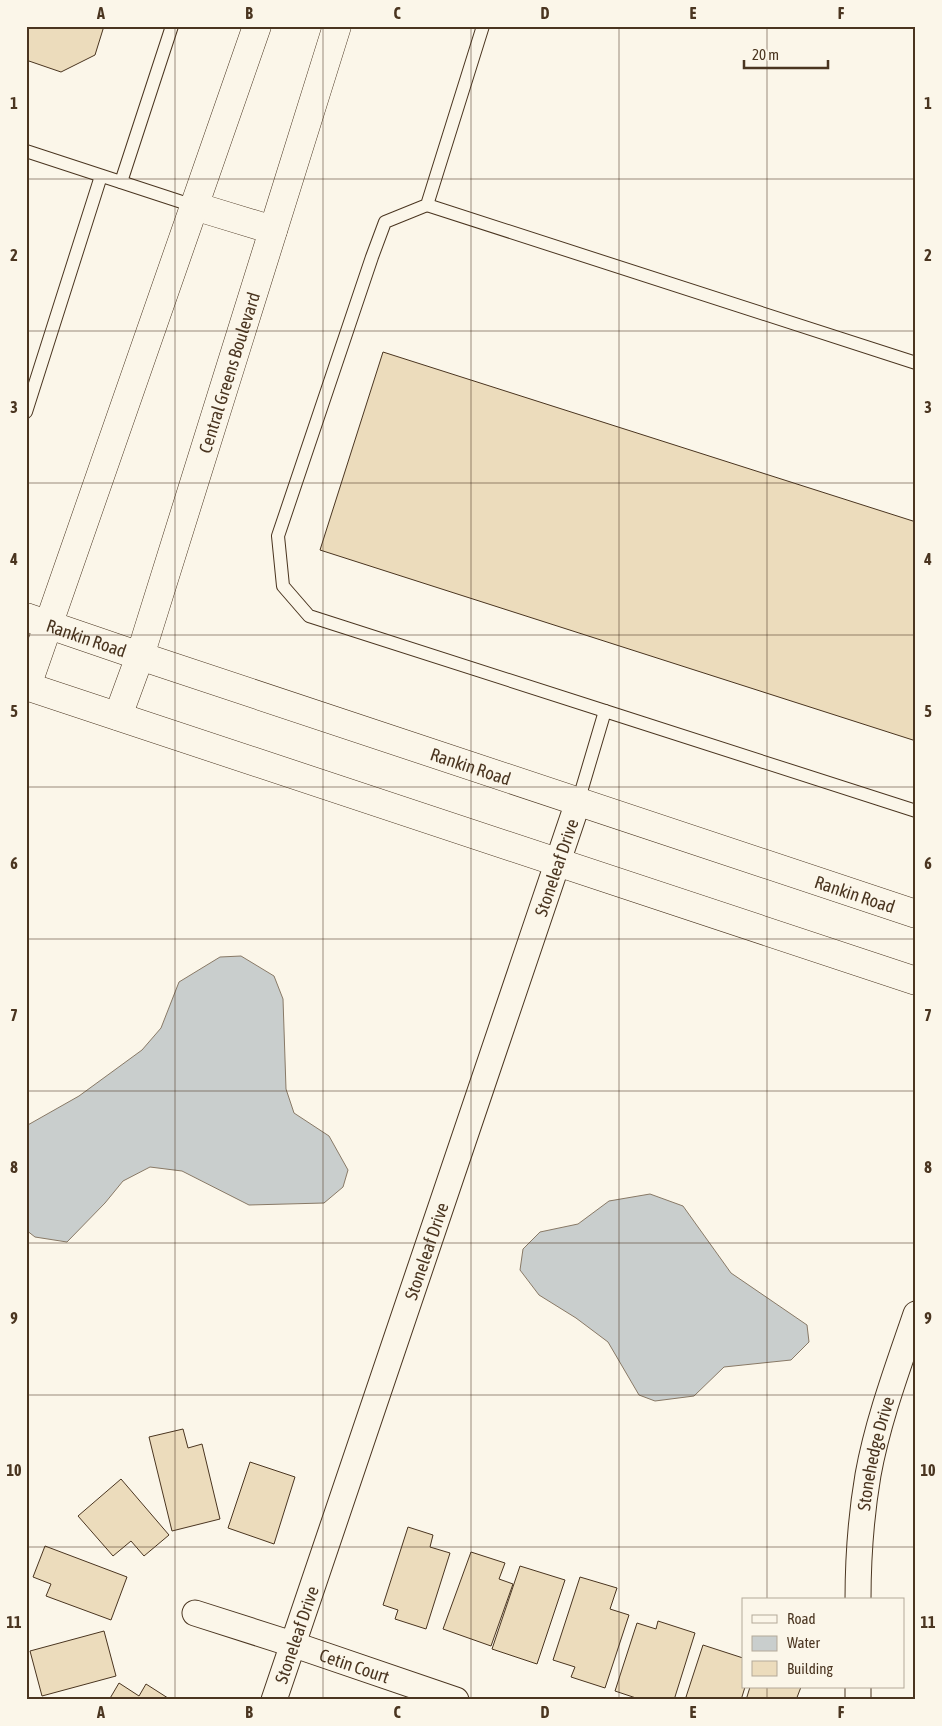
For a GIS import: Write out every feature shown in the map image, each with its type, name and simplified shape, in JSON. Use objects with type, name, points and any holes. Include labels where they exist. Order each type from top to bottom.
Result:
[{"type":"main road","points":[[257,26],[194,206],[37,620],[27,686],[916,981]]},
{"type":"main road","name":"Central Greens Boulevard","points":[[118,716],[140,656],[337,26]]},
{"type":"main road","points":[[194,206],[273,230]]},
{"type":"main road","name":"Rankin Road","points":[[37,620],[916,914]]},
{"type":"street","name":"Stoneleaf Drive","points":[[274,1700],[578,802]]},
{"type":"street","name":"Stonehedge Drive","points":[[858,1598],[858,1557],[868,1474],[887,1400],[916,1314]]},
{"type":"street","name":"Cetin Court","points":[[195,1613],[456,1700]]},
{"type":"lane","points":[[121,182],[172,26]]},
{"type":"lane","points":[[427,205],[483,26]]},
{"type":"lane","points":[[26,151],[194,206]]},
{"type":"lane","points":[[26,412],[101,176]]},
{"type":"lane","points":[[916,363],[427,205],[384,222],[278,536],[283,586],[308,616],[916,812]]},
{"type":"lane","points":[[578,802],[605,711]]},
{"type":"water","points":[[241,956],[274,976],[283,999],[286,1089],[294,1113],[329,1136],[348,1170],[343,1187],[324,1203],[249,1205],[182,1171],[150,1167],[123,1181],[105,1203],[67,1242],[35,1237],[26,1230],[26,1126],[79,1096],[142,1050],[161,1028],[179,982],[220,957]]},
{"type":"water","points":[[650,1194],[683,1206],[731,1273],[807,1325],[809,1342],[791,1360],[724,1367],[694,1396],[655,1401],[639,1395],[608,1342],[576,1318],[539,1295],[520,1270],[523,1249],[540,1232],[578,1224],[609,1201]]},
{"type":"building","points":[[26,26],[104,26],[95,55],[61,72],[26,60]]},
{"type":"building","points":[[383,352],[916,522],[916,741],[320,550]]},
{"type":"building","points":[[183,1429],[188,1448],[202,1444],[220,1519],[172,1531],[149,1437]]},
{"type":"building","points":[[250,1462],[295,1477],[274,1544],[228,1528]]},
{"type":"building","points":[[121,1479],[169,1535],[144,1556],[131,1541],[113,1556],[78,1516]]},
{"type":"building","points":[[408,1527],[433,1535],[430,1547],[450,1553],[426,1629],[395,1619],[398,1610],[383,1605]]},
{"type":"building","points":[[45,1546],[127,1577],[111,1620],[46,1596],[51,1584],[33,1577]]},
{"type":"building","points":[[471,1552],[505,1563],[499,1579],[513,1584],[491,1646],[443,1629]]},
{"type":"building","points":[[520,1566],[565,1580],[537,1664],[492,1649]]},
{"type":"building","points":[[580,1577],[617,1588],[610,1609],[629,1615],[605,1688],[571,1677],[575,1667],[553,1660]]},
{"type":"building","points":[[658,1621],[695,1633],[674,1700],[642,1700],[615,1691],[637,1623],[656,1629]]},
{"type":"building","points":[[104,1631],[116,1676],[42,1696],[30,1651]]},
{"type":"building","points":[[703,1645],[742,1658],[742,1688],[745,1688],[741,1700],[695,1700],[686,1697]]},
{"type":"building","points":[[119,1683],[139,1696],[146,1684],[171,1700],[109,1700]]},
{"type":"building","points":[[750,1688],[801,1688],[796,1700],[746,1700]]}]
